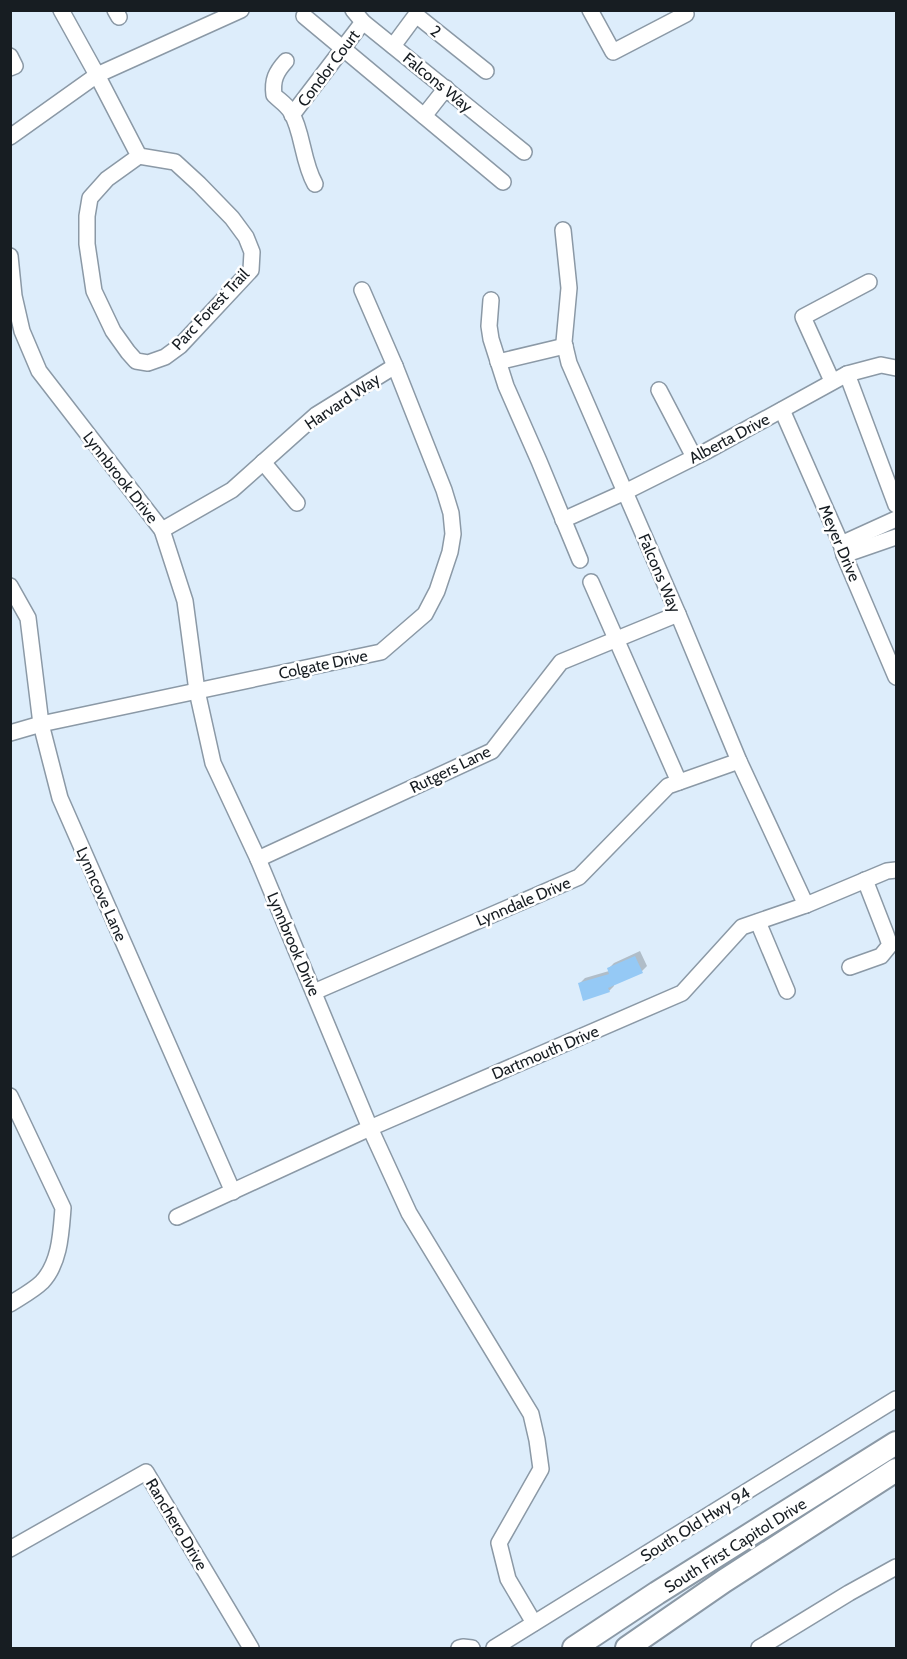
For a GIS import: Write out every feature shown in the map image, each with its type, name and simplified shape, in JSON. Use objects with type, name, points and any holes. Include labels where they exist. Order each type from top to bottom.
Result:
[{"type":"highway","name":"South First Capitol Drive","points":[[574,1648],[657,1593],[897,1443]]},
{"type":"highway","name":"South First Capitol Drive","points":[[627,1648],[724,1581],[897,1470]]},
{"type":"street","points":[[61,10],[140,156]]},
{"type":"street","points":[[10,137],[98,75],[241,10]]},
{"type":"street","points":[[590,10],[613,52],[686,14],[684,10]]},
{"type":"street","name":"2","points":[[393,46],[416,15],[486,70]]},
{"type":"street","points":[[304,16],[503,182]]},
{"type":"street","name":"Falcons Way","points":[[358,16],[524,152]]},
{"type":"street","name":"Condor Court","points":[[292,115],[343,49],[358,16]]},
{"type":"street","points":[[10,56],[15,66],[10,68]]},
{"type":"street","points":[[285,61],[274,77],[274,95],[285,104],[292,115],[305,162],[315,184]]},
{"type":"street","points":[[424,116],[446,88]]},
{"type":"street","name":"Parc Forest Trail","points":[[140,156],[175,162],[232,218],[246,237],[252,252],[251,270],[188,338],[165,357],[148,363],[136,361],[113,331],[94,291],[87,244],[87,216],[90,198],[107,179],[140,156]]},
{"type":"street","name":"Falcons Way","points":[[563,230],[569,288],[564,342],[569,363],[739,761],[806,905]]},
{"type":"street","name":"Lynnbrook Drive","points":[[10,256],[14,296],[22,331],[39,371],[162,531],[185,600],[197,691],[213,763],[258,859],[370,1128],[409,1213],[531,1414],[541,1468],[499,1543],[508,1579],[534,1623]]},
{"type":"street","points":[[832,381],[803,317],[868,282]]},
{"type":"street","name":"Colgate Drive","points":[[10,733],[41,724],[381,652],[425,614],[437,591],[450,552],[453,534],[452,513],[395,366],[362,290]]},
{"type":"street","points":[[491,300],[489,326],[491,339],[506,386],[580,560]]},
{"type":"street","points":[[498,362],[565,346]]},
{"type":"street","name":"Alberta Drive","points":[[563,520],[626,492],[847,374],[881,365],[897,368]]},
{"type":"street","name":"Harvard Way","points":[[162,531],[232,490],[316,415],[395,366]]},
{"type":"street","points":[[847,374],[897,505]]},
{"type":"street","points":[[659,390],[694,457]]},
{"type":"street","name":"Meyer Drive","points":[[782,410],[897,677]]},
{"type":"street","points":[[263,462],[297,503]]},
{"type":"street","points":[[843,550],[897,519]]},
{"type":"street","points":[[843,550],[897,537]]},
{"type":"street","points":[[591,582],[679,782]]},
{"type":"street","name":"Lynncove Lane","points":[[10,586],[28,618],[41,724],[60,798],[233,1192]]},
{"type":"street","name":"Rutgers Lane","points":[[258,859],[492,751],[561,662],[678,614]]},
{"type":"street","name":"Lynndale Drive","points":[[314,992],[579,877],[668,786],[739,761]]},
{"type":"street","name":"Dartmouth Drive","points":[[177,1216],[370,1128],[682,993],[742,927],[806,905],[887,871],[897,870]]},
{"type":"street","points":[[850,967],[880,956],[890,945],[865,880]]},
{"type":"street","points":[[758,922],[787,991]]},
{"type":"street","points":[[10,1096],[18,1128],[63,1208],[62,1228],[53,1266],[42,1282],[10,1304]]},
{"type":"street","name":"South Old Hwy 94","points":[[494,1648],[897,1399]]},
{"type":"street","name":"Ranchero Drive","points":[[10,1549],[146,1472],[251,1648]]},
{"type":"street","points":[[759,1648],[849,1593],[897,1567]]},
{"type":"street","points":[[459,1648],[472,1648]]},
{"type":"building","points":[[635,956],[643,973],[608,988],[610,992],[583,1001],[578,983],[609,974],[607,968]]}]
